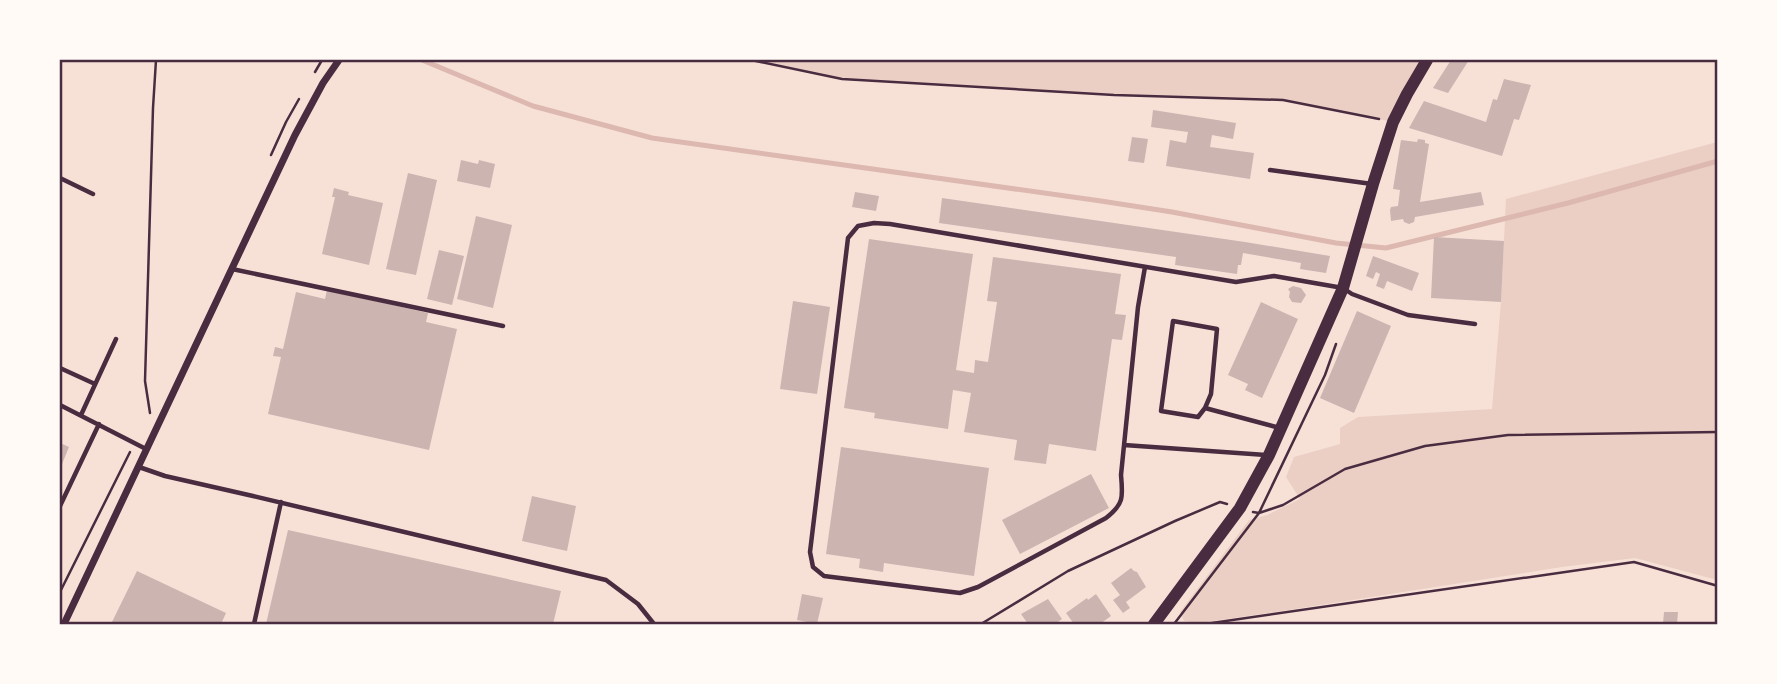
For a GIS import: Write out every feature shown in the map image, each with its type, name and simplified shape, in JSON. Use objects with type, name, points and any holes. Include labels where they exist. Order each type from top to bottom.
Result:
[{"type":"main road","points":[[1154,625],[1240,508],[1269,455],[1343,288],[1393,122],[1427,60]]},
{"type":"street","points":[[64,625],[295,135],[323,83],[339,60]]},
{"type":"lane","points":[[1270,170],[1373,184]]},
{"type":"lane","points":[[60,178],[93,194]]},
{"type":"lane","points":[[1144,267],[1121,475],[1123,495],[1117,509],[1106,518],[978,587],[960,593],[824,576],[813,567],[810,552],[848,238],[858,226],[890,224],[1236,282],[1274,276],[1343,288],[1408,315],[1475,324]]},
{"type":"lane","points":[[231,268],[503,326]]},
{"type":"lane","points":[[1173,321],[1217,328],[1210,394],[1205,408],[1198,417],[1161,411],[1173,321]]},
{"type":"lane","points":[[81,415],[116,339]]},
{"type":"lane","points":[[60,368],[95,384]]},
{"type":"lane","points":[[60,405],[146,449]]},
{"type":"lane","points":[[1205,408],[1280,428]]},
{"type":"lane","points":[[60,506],[99,424]]},
{"type":"lane","points":[[1124,445],[1269,455]]},
{"type":"lane","points":[[138,467],[165,476],[606,580],[638,604],[654,625]]},
{"type":"lane","points":[[254,625],[281,502]]},
{"type":"path","points":[[156,60],[145,381],[150,415],[159,423]]},
{"type":"path","points":[[751,60],[842,79],[1114,95],[1283,100],[1393,122]]},
{"type":"path","points":[[981,625],[1068,571],[1220,502],[1259,513],[1283,505],[1345,469],[1425,446],[1508,435],[1717,432]]},
{"type":"path","points":[[1205,625],[1634,562],[1717,586]]},
{"type":"shaded area","points":[[751,60],[1427,60],[1393,122],[1283,100],[1114,95],[842,79]]},
{"type":"shaded area","points":[[1717,142],[1717,580],[1635,558],[1199,623],[1184,621],[1180,612],[1249,520],[1267,515],[1300,499],[1286,477],[1294,457],[1340,444],[1340,428],[1358,417],[1492,409],[1506,199]]},
{"type":"building","points":[[1451,60],[1469,60],[1448,93],[1433,88]]},
{"type":"building","points":[[1504,79],[1531,85],[1519,120],[1514,119],[1502,156],[1409,128],[1424,101],[1486,122],[1493,99],[1497,100]]},
{"type":"building","points":[[1153,110],[1236,123],[1233,139],[1212,135],[1210,147],[1254,153],[1250,179],[1166,166],[1170,140],[1186,143],[1188,132],[1151,127]]},
{"type":"building","points":[[1132,137],[1148,139],[1144,163],[1128,161]]},
{"type":"building","points":[[1418,139],[1429,144],[1420,202],[1481,192],[1484,205],[1415,217],[1414,222],[1409,224],[1403,219],[1391,221],[1390,210],[1391,207],[1398,206],[1400,190],[1393,189],[1401,140],[1417,142]]},
{"type":"building","points":[[461,160],[478,164],[479,160],[495,164],[490,188],[457,181]]},
{"type":"building","points":[[408,173],[437,180],[416,275],[386,269]]},
{"type":"building","points":[[334,188],[349,192],[348,195],[383,203],[369,265],[322,254],[335,197],[332,197]]},
{"type":"building","points":[[855,192],[879,196],[876,211],[852,207]]},
{"type":"building","points":[[942,198],[1330,256],[1326,273],[1300,269],[1301,263],[1243,253],[1237,274],[1175,265],[1176,257],[939,223]]},
{"type":"building","points":[[476,216],[512,225],[493,308],[457,299]]},
{"type":"building","points":[[1434,237],[1504,241],[1501,302],[1431,298]]},
{"type":"building","points":[[869,239],[973,254],[956,370],[974,373],[975,360],[988,362],[997,302],[987,301],[993,257],[1121,274],[1115,314],[1126,315],[1122,340],[1112,339],[1096,451],[1049,444],[1046,464],[1014,460],[1017,440],[964,432],[971,393],[953,390],[948,429],[874,418],[875,413],[844,408]]},
{"type":"building","points":[[439,250],[464,256],[452,305],[427,299]]},
{"type":"building","points":[[1373,256],[1419,273],[1412,291],[1387,281],[1384,289],[1376,286],[1380,274],[1376,272],[1373,279],[1366,276]]},
{"type":"building","points":[[1293,286],[1301,288],[1306,295],[1301,303],[1292,302],[1289,297],[1288,289]]},
{"type":"building","points":[[327,290],[428,313],[426,322],[457,329],[429,450],[268,414],[281,357],[273,356],[275,347],[283,349],[296,292],[325,299]]},
{"type":"building","points":[[793,301],[830,307],[817,394],[780,389]]},
{"type":"building","points":[[1261,302],[1298,319],[1262,398],[1245,390],[1248,384],[1228,375]]},
{"type":"building","points":[[1357,311],[1391,326],[1354,413],[1320,398]]},
{"type":"building","points":[[60,443],[69,447],[60,469]]},
{"type":"building","points":[[841,447],[989,468],[974,576],[884,563],[883,572],[859,568],[860,559],[826,554]]},
{"type":"building","points":[[1091,474],[1109,508],[1020,554],[1002,520]]},
{"type":"building","points":[[532,496],[576,506],[567,551],[522,541]]},
{"type":"building","points":[[288,530],[561,591],[553,624],[266,624]]},
{"type":"building","points":[[1131,568],[1137,572],[1146,587],[1126,602],[1130,608],[1123,613],[1113,600],[1120,595],[1111,583]]},
{"type":"building","points":[[137,571],[226,613],[221,624],[111,624]]},
{"type":"building","points":[[802,594],[823,598],[817,624],[797,620]]},
{"type":"building","points":[[1096,594],[1111,616],[1100,624],[1074,624],[1066,613]]},
{"type":"building","points":[[1048,599],[1062,619],[1055,624],[1028,624],[1021,614]]},
{"type":"building","points":[[1664,612],[1678,612],[1677,624],[1663,624]]},
{"type":"waterway","points":[[422,60],[533,106],[652,138],[1101,201],[1336,243],[1386,248],[1568,203],[1718,161]]}]
